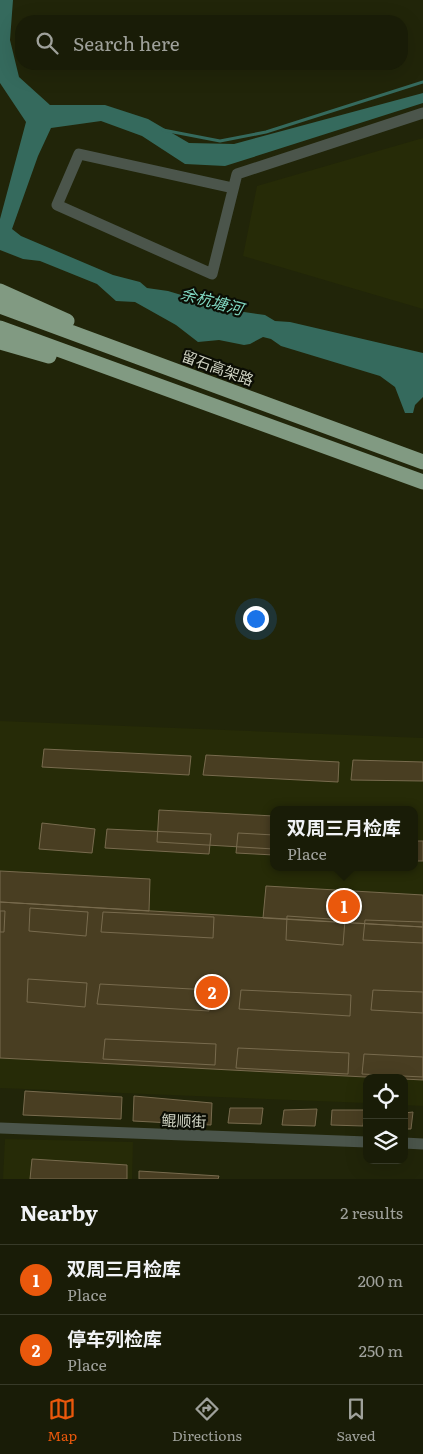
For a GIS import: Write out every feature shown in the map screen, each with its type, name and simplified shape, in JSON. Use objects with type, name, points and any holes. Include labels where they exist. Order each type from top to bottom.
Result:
[{"type":"highway","points":[[0,291],[161,365]]},
{"type":"highway","name":"留石高架路","points":[[0,306],[423,462]]},
{"type":"highway","points":[[0,328],[423,482]]},
{"type":"highway","points":[[0,342],[148,383]]},
{"type":"highway","points":[[334,428],[423,452]]},
{"type":"street","points":[[233,188],[79,154],[57,205],[212,274],[237,174],[423,113]]},
{"type":"street","name":"鲲顺街","points":[[0,1128],[363,1142]]},
{"type":"street","points":[[408,1143],[423,1144]]},
{"type":"shaded area","points":[[423,138],[423,309],[243,256],[257,186]]},
{"type":"shaded area","points":[[0,721],[423,738],[423,1106],[408,1105],[408,1074],[363,1074],[363,1103],[0,1088]]},
{"type":"shaded area","points":[[5,1139],[133,1142],[132,1179],[3,1179]]},
{"type":"water","points":[[0,0],[13,0],[10,40],[15,61],[15,70],[17,70],[19,77],[50,105],[105,105],[148,119],[189,143],[234,144],[423,93],[423,103],[225,166],[185,164],[142,136],[101,121],[51,128],[38,156],[12,229],[21,236],[113,275],[140,282],[147,288],[168,291],[208,303],[217,308],[265,315],[275,321],[290,322],[423,353],[423,397],[415,405],[413,413],[405,413],[395,387],[380,376],[281,346],[271,339],[263,337],[244,345],[219,340],[198,342],[176,325],[135,302],[116,301],[97,284],[40,261],[23,259],[0,250],[0,219],[26,122],[0,83]]},
{"type":"building","points":[[44,749],[191,756],[189,775],[42,767]]},
{"type":"building","points":[[206,755],[339,762],[338,782],[203,775]]},
{"type":"building","points":[[353,760],[423,762],[423,781],[351,780]]},
{"type":"building","points":[[159,810],[270,816],[270,849],[157,842]]},
{"type":"building","points":[[42,823],[95,829],[92,853],[39,849]]},
{"type":"building","points":[[107,829],[211,834],[209,854],[105,848]]},
{"type":"building","points":[[238,833],[270,835],[270,855],[236,853]]},
{"type":"building","points":[[418,841],[423,841],[423,861],[418,861]]},
{"type":"building","points":[[0,871],[150,879],[149,911],[0,902]]},
{"type":"building","points":[[266,886],[423,895],[423,927],[263,918]]},
{"type":"building","points":[[0,902],[423,927],[423,1080],[408,1079],[408,1074],[363,1074],[363,1077],[0,1058]]},
{"type":"building","points":[[30,908],[88,912],[86,936],[29,931]]},
{"type":"building","points":[[0,911],[5,911],[4,932],[0,932]]},
{"type":"building","points":[[103,912],[214,917],[213,938],[101,932]]},
{"type":"building","points":[[287,916],[345,920],[343,945],[286,940]]},
{"type":"building","points":[[365,920],[423,922],[423,943],[363,940]]},
{"type":"building","points":[[28,979],[87,983],[85,1007],[27,1002]]},
{"type":"building","points":[[100,984],[210,990],[209,1011],[97,1004]]},
{"type":"building","points":[[241,990],[351,995],[350,1016],[239,1009]]},
{"type":"building","points":[[373,990],[423,992],[423,1013],[371,1010]]},
{"type":"building","points":[[105,1039],[216,1044],[215,1065],[103,1059]]},
{"type":"building","points":[[238,1048],[349,1053],[348,1074],[236,1068]]},
{"type":"building","points":[[364,1054],[423,1057],[423,1077],[408,1076],[408,1074],[362,1074]]},
{"type":"building","points":[[25,1091],[122,1097],[121,1119],[23,1115]]},
{"type":"building","points":[[134,1096],[212,1103],[211,1125],[133,1121]]},
{"type":"building","points":[[230,1108],[263,1108],[261,1124],[228,1123]]},
{"type":"building","points":[[317,1109],[315,1126],[282,1125],[284,1110]]},
{"type":"building","points":[[332,1110],[363,1110],[363,1126],[331,1125]]},
{"type":"building","points":[[413,1112],[411,1129],[408,1129],[408,1113]]},
{"type":"building","points":[[32,1159],[127,1165],[127,1179],[30,1179]]},
{"type":"building","points":[[139,1171],[219,1176],[218,1179],[139,1179]]},
{"type":"waterway","points":[[163,130],[220,141],[266,132],[423,82]]},
{"type":"place","name":"双周三月检库","points":[[344,906]]},
{"type":"place","name":"停车列检库","points":[[212,992]]},
{"type":"water label","name":"余杭塘河","points":[[212,300]]}]
